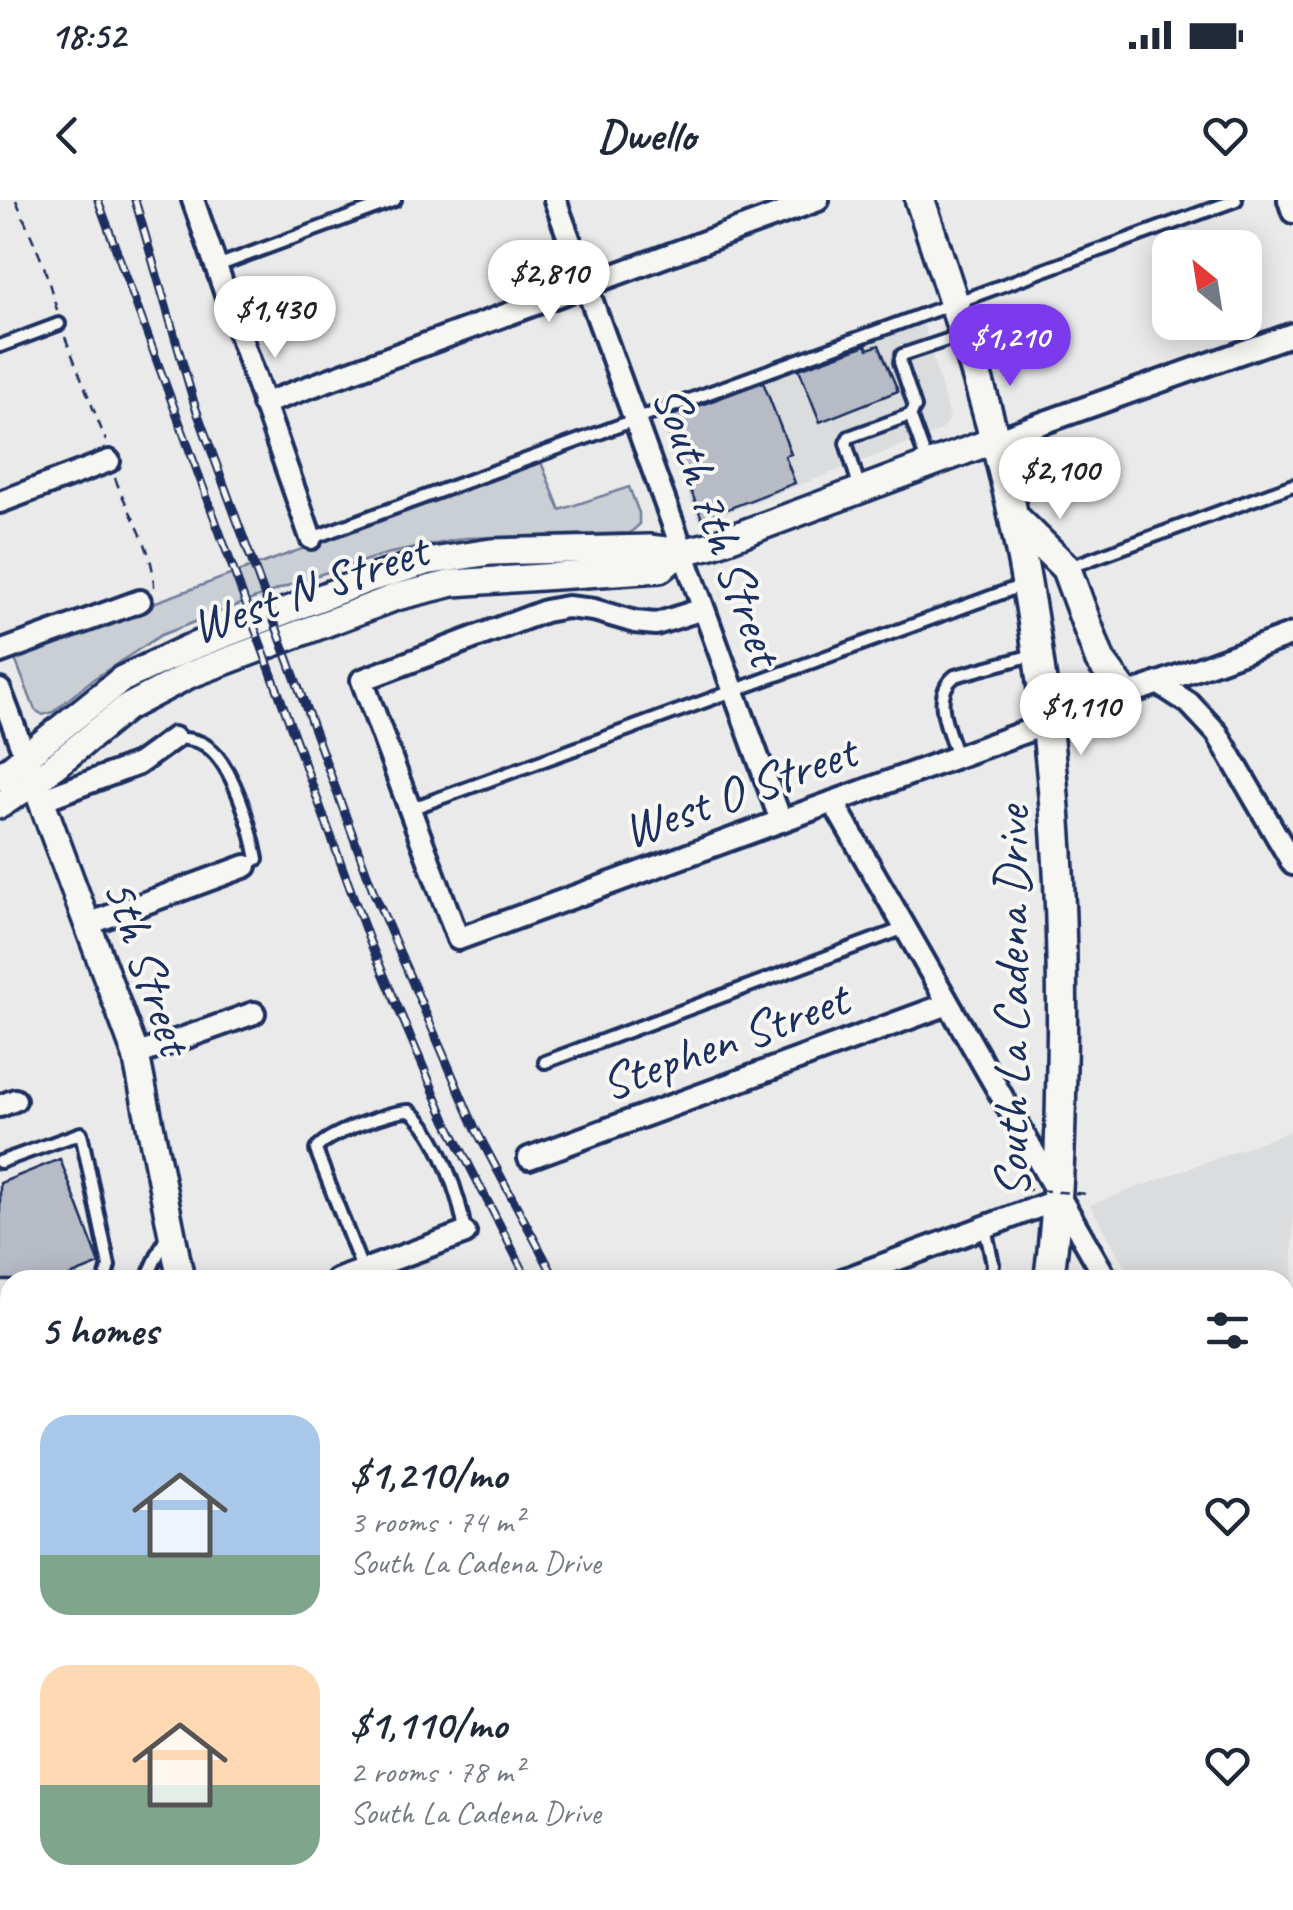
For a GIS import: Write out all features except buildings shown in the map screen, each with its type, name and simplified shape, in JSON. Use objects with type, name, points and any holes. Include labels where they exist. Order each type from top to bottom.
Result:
[{"type":"main road","name":"South La Cadena Drive","points":[[920,200],[996,440],[1027,584],[1049,723],[1059,838],[1073,1197],[1053,1270]]},
{"type":"main road","points":[[1014,517],[1066,568],[1100,660],[1125,694]]},
{"type":"street","points":[[194,200],[311,538]]},
{"type":"street","name":"South 7th Street","points":[[556,200],[781,821]]},
{"type":"street","points":[[263,404],[818,200]]},
{"type":"street","points":[[1289,200],[1293,212]]},
{"type":"street","points":[[996,440],[1293,334]]},
{"type":"street","name":"West N Street","points":[[0,777],[122,679],[186,648],[368,579],[426,562],[491,552],[649,548],[682,552],[996,440]]},
{"type":"street","points":[[0,502],[110,461]]},
{"type":"street","name":"West N Street","points":[[0,805],[38,791],[126,708],[189,675],[396,597],[453,583],[660,570],[682,552]]},
{"type":"street","points":[[0,652],[140,601]]},
{"type":"street","points":[[410,809],[362,680],[545,611],[567,607],[594,610],[656,624],[703,609]]},
{"type":"street","name":"West O Street","points":[[410,809],[458,939],[1293,634]]},
{"type":"street","points":[[1158,683],[1190,704],[1217,733],[1293,864]]},
{"type":"street","name":"5th Street","points":[[0,690],[136,1056],[179,1270]]},
{"type":"street","points":[[38,791],[138,764],[174,738]]},
{"type":"street","points":[[833,802],[948,1004],[1073,1197],[1103,1270]]},
{"type":"street","points":[[88,924],[246,866]]},
{"type":"street","name":"Stephen Street","points":[[529,1158],[948,1004]]},
{"type":"street","points":[[136,1056],[254,1014]]},
{"type":"street","points":[[883,1270],[985,1227],[1073,1197]]},
{"type":"street","points":[[363,1270],[465,1233]]},
{"type":"lane","points":[[216,267],[396,200]]},
{"type":"lane","points":[[311,538],[1236,200]]},
{"type":"lane","points":[[0,346],[59,324]]},
{"type":"lane","points":[[860,490],[846,443],[848,437],[910,415],[916,407],[900,362],[902,355],[964,335]]},
{"type":"lane","points":[[910,415],[928,465]]},
{"type":"lane","points":[[1066,568],[1293,485]]},
{"type":"lane","points":[[410,809],[1027,584]]},
{"type":"lane","points":[[956,756],[941,702],[942,690],[948,682],[955,676],[1038,654]]},
{"type":"lane","points":[[174,738],[196,740],[220,758],[254,845],[257,859],[246,866]]},
{"type":"lane","points":[[544,1062],[905,928]]},
{"type":"lane","points":[[363,1270],[316,1150],[324,1139],[402,1110],[410,1111],[424,1124],[460,1199],[465,1233]]},
{"type":"lane","points":[[0,1162],[81,1133],[108,1270]]},
{"type":"lane","points":[[985,1227],[992,1270]]},
{"type":"lane","points":[[151,1270],[171,1228]]},
{"type":"path","points":[[16,200],[56,296],[59,324],[98,416],[121,494],[144,539],[154,574],[154,592],[140,601]]},
{"type":"path","points":[[1024,1173],[1021,1189],[1073,1197]]},
{"type":"shaded area","points":[[922,319],[950,419],[940,431],[703,522],[697,517],[660,420],[662,413]]},
{"type":"shaded area","points":[[541,462],[560,510],[629,487],[639,513],[639,525],[630,533],[466,538],[386,554],[305,579],[161,635],[92,680],[53,712],[43,715],[35,710],[13,654]]},
{"type":"shaded area","points":[[1293,1130],[1293,1270],[1127,1270],[1090,1205]]},
{"type":"railway","points":[[98,200],[369,940],[446,1120],[523,1270]]},
{"type":"railway","points":[[135,200],[195,406],[374,893],[475,1128],[551,1270]]}]
